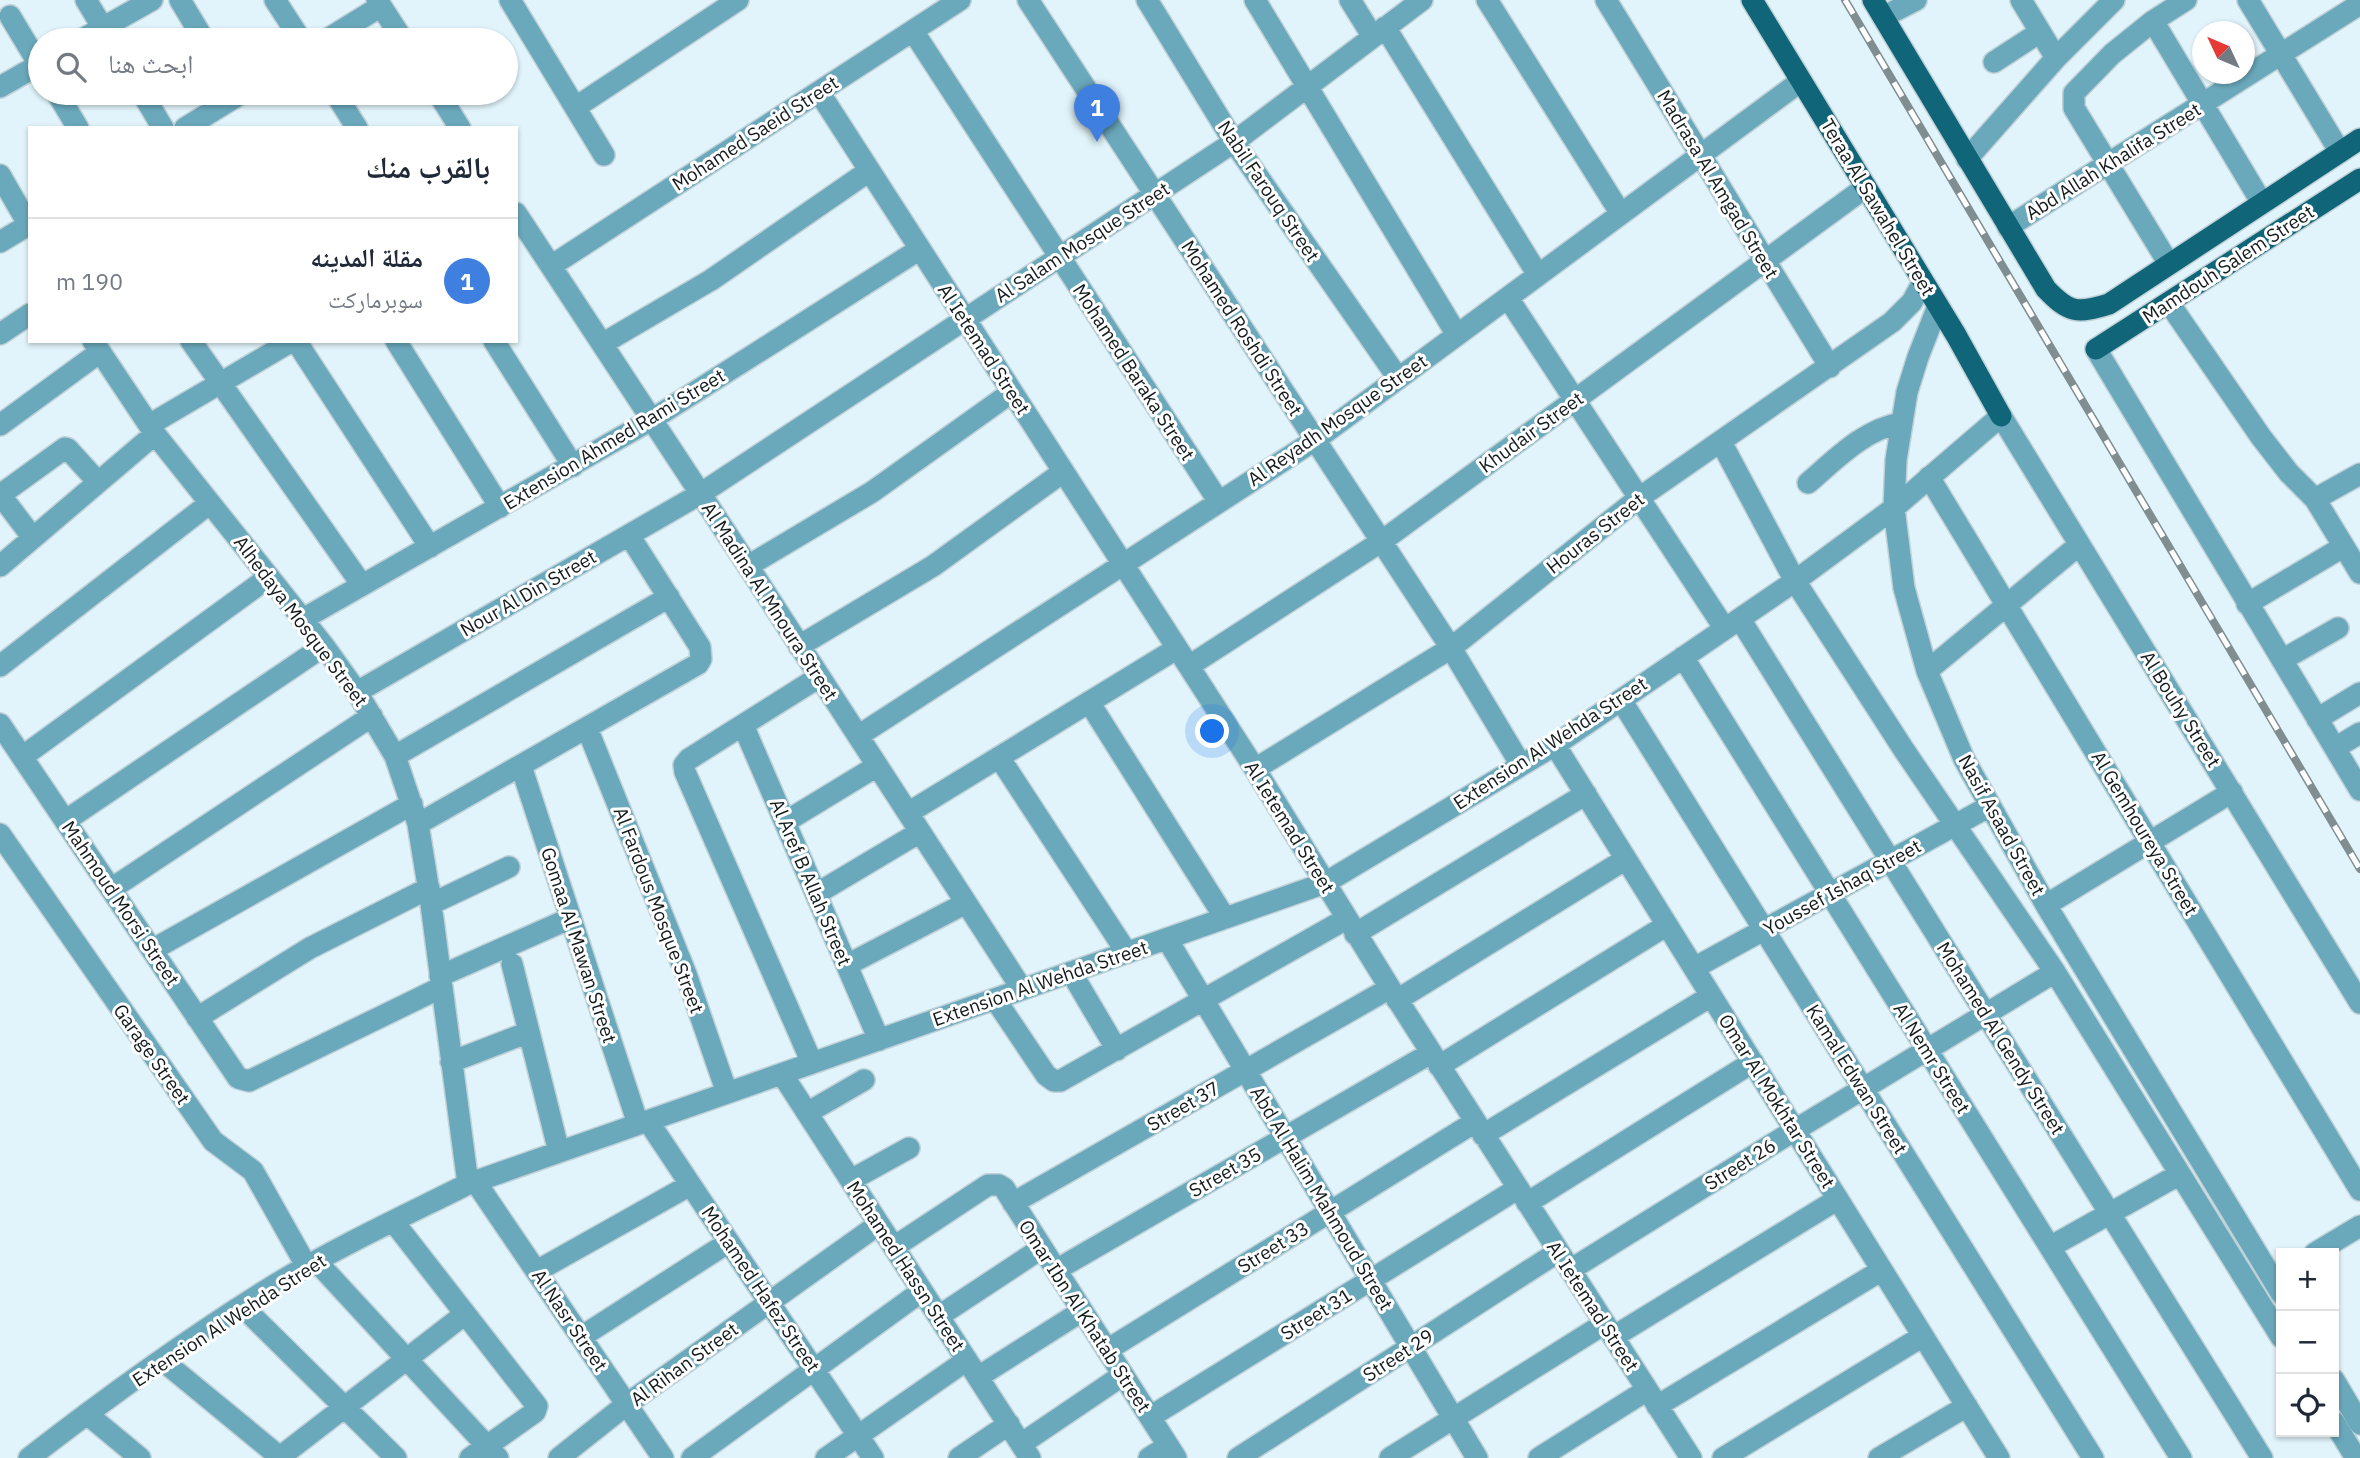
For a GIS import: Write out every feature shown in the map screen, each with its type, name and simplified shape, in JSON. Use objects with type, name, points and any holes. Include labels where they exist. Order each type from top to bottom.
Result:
[{"type":"main road","name":"Teraa Al Sawahel Street","points":[[1752,0],[1938,306],[2001,416]]},
{"type":"main road","points":[[1878,8],[2008,227]]},
{"type":"main road","name":"Mamdouh Salem Street","points":[[2008,227],[2046,289],[2062,306],[2086,311],[2109,304],[2360,139]]},
{"type":"main road","name":"Mamdouh Salem Street","points":[[2096,349],[2359,182]]},
{"type":"street","points":[[86,0],[102,28]]},
{"type":"street","points":[[114,28],[152,0]]},
{"type":"street","points":[[180,0],[197,28]]},
{"type":"street","points":[[275,0],[293,28]]},
{"type":"street","points":[[510,0],[604,155]]},
{"type":"street","points":[[576,107],[738,0]]},
{"type":"street","name":"Mohamed Saeid Street","points":[[551,266],[960,0]]},
{"type":"street","name":"Mohamed Roshdi Street","points":[[1028,0],[1451,648],[1521,765]]},
{"type":"street","name":"Nabil Farouq Street","points":[[1147,0],[1234,142],[1398,379]]},
{"type":"street","points":[[1255,0],[1457,335]]},
{"type":"street","points":[[1350,0],[1379,32],[1538,275]]},
{"type":"street","name":"Al Salam Mosque Street","points":[[700,494],[1234,142],[1422,0]]},
{"type":"street","points":[[1487,0],[1621,214]]},
{"type":"street","name":"Madrasa Al Amgad Street","points":[[1606,0],[1830,367]]},
{"type":"street","points":[[1878,8],[1916,0]]},
{"type":"street","points":[[2021,0],[2056,58]]},
{"type":"street","points":[[1968,159],[2056,58],[2114,0]]},
{"type":"street","points":[[2169,264],[2074,108],[2072,98],[2077,89],[2112,54],[2153,21],[2186,0]]},
{"type":"street","points":[[2248,0],[2340,152]]},
{"type":"street","name":"Abd Allah Khalifa Street","points":[[2008,227],[2359,2]]},
{"type":"street","points":[[343,28],[379,3],[395,28]]},
{"type":"street","points":[[10,16],[28,45]]},
{"type":"street","points":[[2153,21],[2262,203]]},
{"type":"street","name":"Mohamed Baraka Street","points":[[913,30],[1219,502]]},
{"type":"street","points":[[1994,62],[2040,32]]},
{"type":"street","points":[[0,86],[28,71]]},
{"type":"street","name":"Al Reyadh Mosque Street","points":[[858,736],[1315,440],[1801,81]]},
{"type":"street","name":"Al Ietemad Street","points":[[818,92],[1255,769],[1393,994],[1690,1458]]},
{"type":"street","points":[[64,105],[77,126]]},
{"type":"street","points":[[149,105],[162,126]]},
{"type":"street","points":[[188,126],[222,105]]},
{"type":"street","points":[[343,105],[357,126]]},
{"type":"street","points":[[443,105],[451,125]]},
{"type":"street","points":[[602,344],[711,280],[869,171]]},
{"type":"street","points":[[0,175],[28,223]]},
{"type":"street","name":"Khudair Street","points":[[908,813],[1089,702],[1182,658],[1381,541],[1866,187]]},
{"type":"street","name":"Al Madina Al Mnoura Street","points":[[518,216],[1022,989]]},
{"type":"street","points":[[0,242],[28,226]]},
{"type":"street","name":"Extension Ahmed Rami Street","points":[[303,619],[652,421],[920,249]]},
{"type":"street","name":"Houras Street","points":[[1255,769],[1451,648],[1639,498],[1892,322],[1912,302],[1923,282]]},
{"type":"street","name":"Mohamed Al Gendy Street","points":[[1507,298],[1639,498],[1732,624],[1890,860],[2262,1458]]},
{"type":"street","points":[[2169,303],[2261,437],[2289,473],[2315,499],[2355,562],[2247,604]]},
{"type":"street","name":"Nasif Asaad Street","points":[[1938,306],[1918,357],[1900,423],[1894,508],[1904,588],[1927,671],[1964,759],[2046,905],[2276,1279]]},
{"type":"street","points":[[0,334],[28,315]]},
{"type":"street","points":[[192,343],[362,585]]},
{"type":"street","points":[[0,566],[98,482],[152,430],[221,383],[291,343]]},
{"type":"street","points":[[295,343],[430,547]]},
{"type":"street","points":[[397,343],[500,507]]},
{"type":"street","points":[[495,343],[573,466]]},
{"type":"street","points":[[0,425],[97,347]]},
{"type":"street","name":"Alhedaya Mosque Street","points":[[97,347],[152,430],[324,646],[357,692],[395,756],[415,814],[430,896],[452,1062],[472,1183]]},
{"type":"street","points":[[2096,349],[2360,790]]},
{"type":"street","points":[[748,566],[872,492],[1012,392]]},
{"type":"street","name":"Extension Al Wehda Street","points":[[30,1458],[162,1360],[279,1283],[393,1221],[472,1183],[1325,883],[1555,745],[1795,581],[1894,508],[2001,416]]},
{"type":"street","name":"Al Bouhy Street","points":[[2001,416],[2360,1003]]},
{"type":"street","points":[[1808,483],[1854,444],[1900,423]]},
{"type":"street","name":"Nasif Asaad Street","points":[[1721,442],[1795,581],[2055,972],[2276,1329]]},
{"type":"street","points":[[33,538],[5,501],[4,493],[7,490],[65,448],[98,482]]},
{"type":"street","points":[[799,646],[933,566],[1063,472]]},
{"type":"street","points":[[2315,499],[2360,474]]},
{"type":"street","name":"Al Gemhoureya Street","points":[[1929,477],[2360,1190]]},
{"type":"street","name":"Nour Al Din Street","points":[[357,692],[700,494]]},
{"type":"street","points":[[0,666],[210,503]]},
{"type":"street","points":[[152,950],[415,814],[521,766],[692,667],[701,659],[700,647],[629,534]]},
{"type":"street","points":[[1927,671],[2079,545]]},
{"type":"street","points":[[22,757],[269,577]]},
{"type":"street","points":[[395,756],[669,597]]},
{"type":"street","points":[[2282,660],[2338,628]]},
{"type":"street","points":[[65,821],[324,646]]},
{"type":"street","name":"Al Nemr Street","points":[[1683,657],[2181,1458]]},
{"type":"street","points":[[812,1063],[684,765],[688,759],[819,677]]},
{"type":"street","points":[[2317,719],[2360,693]]},
{"type":"street","name":"Kamal Edwan Street","points":[[1621,700],[2093,1458]]},
{"type":"street","points":[[1089,702],[1225,918]]},
{"type":"street","points":[[111,889],[372,716]]},
{"type":"street","name":"Mahmoud Morsi Street","points":[[0,724],[238,1078],[243,1081],[249,1081],[441,981]]},
{"type":"street","name":"Al Aref B Allah Street","points":[[743,725],[879,1040]]},
{"type":"street","name":"Al Fardous Mosque Street","points":[[587,728],[686,974],[727,1093]]},
{"type":"street","points":[[2335,748],[2360,733]]},
{"type":"street","name":"Omar Al Mokhtar Street","points":[[1555,745],[1999,1458]]},
{"type":"street","points":[[999,757],[1127,953]]},
{"type":"street","name":"Gomaa Al Mawan Street","points":[[521,766],[643,1123]]},
{"type":"street","points":[[785,822],[877,766]]},
{"type":"street","points":[[2046,905],[2232,792]]},
{"type":"street","points":[[995,999],[1046,1075],[1054,1081],[1065,1079],[1204,1000],[1351,927],[1586,794]]},
{"type":"street","name":"Youssef Ishaq Street","points":[[1694,968],[1990,806]]},
{"type":"street","points":[[816,894],[920,832]]},
{"type":"street","name":"Garage Street","points":[[0,834],[213,1141],[242,1161],[261,1182],[312,1264],[406,1360],[485,1454]]},
{"type":"street","name":"Street 37","points":[[1013,1203],[1246,1071],[1393,994],[1626,859]]},
{"type":"street","points":[[197,1017],[310,948],[430,896],[509,867]]},
{"type":"street","points":[[847,965],[966,903]]},
{"type":"street","points":[[441,981],[571,918]]},
{"type":"street","name":"Street 35","points":[[1056,1270],[1286,1137],[1435,1060],[1667,925]]},
{"type":"street","name":"Abd Al Halim Mahmoud Street","points":[[1167,939],[1477,1458]]},
{"type":"street","points":[[512,964],[559,1152]]},
{"type":"street","points":[[1071,972],[1117,1050]]},
{"type":"street","name":"Street 26","points":[[1564,1261],[1795,1130],[2055,972]]},
{"type":"street","name":"Street 33","points":[[1107,1350],[1330,1212],[1712,996]]},
{"type":"street","points":[[452,1062],[529,1032]]},
{"type":"street","name":"Street 31","points":[[1150,1417],[1371,1280],[1753,1062]]},
{"type":"street","name":"Mohamed Hassn Street","points":[[782,1074],[1026,1451]]},
{"type":"street","points":[[807,1113],[864,1080]]},
{"type":"street","name":"Mohamed Hafez Street","points":[[643,1123],[690,1185],[873,1458]]},
{"type":"street","points":[[851,1180],[909,1148]]},
{"type":"street","points":[[2050,1247],[2180,1174]]},
{"type":"street","name":"Al Nasr Street","points":[[472,1183],[537,1271],[663,1458]]},
{"type":"street","points":[[537,1271],[690,1185]]},
{"type":"street","name":"Omar Ibn Al Khatab Street","points":[[894,1247],[988,1185],[1004,1188],[1172,1452]]},
{"type":"street","points":[[1390,1458],[1453,1419],[1838,1199]]},
{"type":"street","points":[[393,1221],[536,1404],[537,1409],[485,1454]]},
{"type":"street","name":"Al Rihan Street","points":[[559,1458],[627,1404],[879,1224]]},
{"type":"street","points":[[2323,1248],[2360,1226]]},
{"type":"street","points":[[581,1337],[729,1242]]},
{"type":"street","points":[[939,1316],[1042,1248]]},
{"type":"street","name":"Street 29","points":[[1238,1458],[1411,1347],[1564,1261]]},
{"type":"street","points":[[1539,1458],[1882,1270]]},
{"type":"street","points":[[692,1458],[922,1291]]},
{"type":"street","points":[[243,1307],[396,1458]]},
{"type":"street","points":[[826,1458],[858,1434],[973,1368],[1083,1311]]},
{"type":"street","points":[[162,1360],[280,1458],[465,1314]]},
{"type":"street","points":[[1723,1458],[1923,1336]]},
{"type":"street","points":[[1026,1451],[1123,1375]]},
{"type":"street","points":[[2339,1388],[2360,1424]]},
{"type":"street","points":[[1879,1458],[1967,1406]]},
{"type":"street","points":[[87,1414],[140,1458]]},
{"type":"street","points":[[959,1458],[1009,1424]]},
{"type":"street","points":[[2339,1430],[2356,1458]]},
{"type":"street","points":[[1149,1458],[1172,1452]]},
{"type":"railway","points":[[1845,0],[2360,869]]},
{"type":"place","name":"مقلة المدينه","points":[[1097,142]]}]
